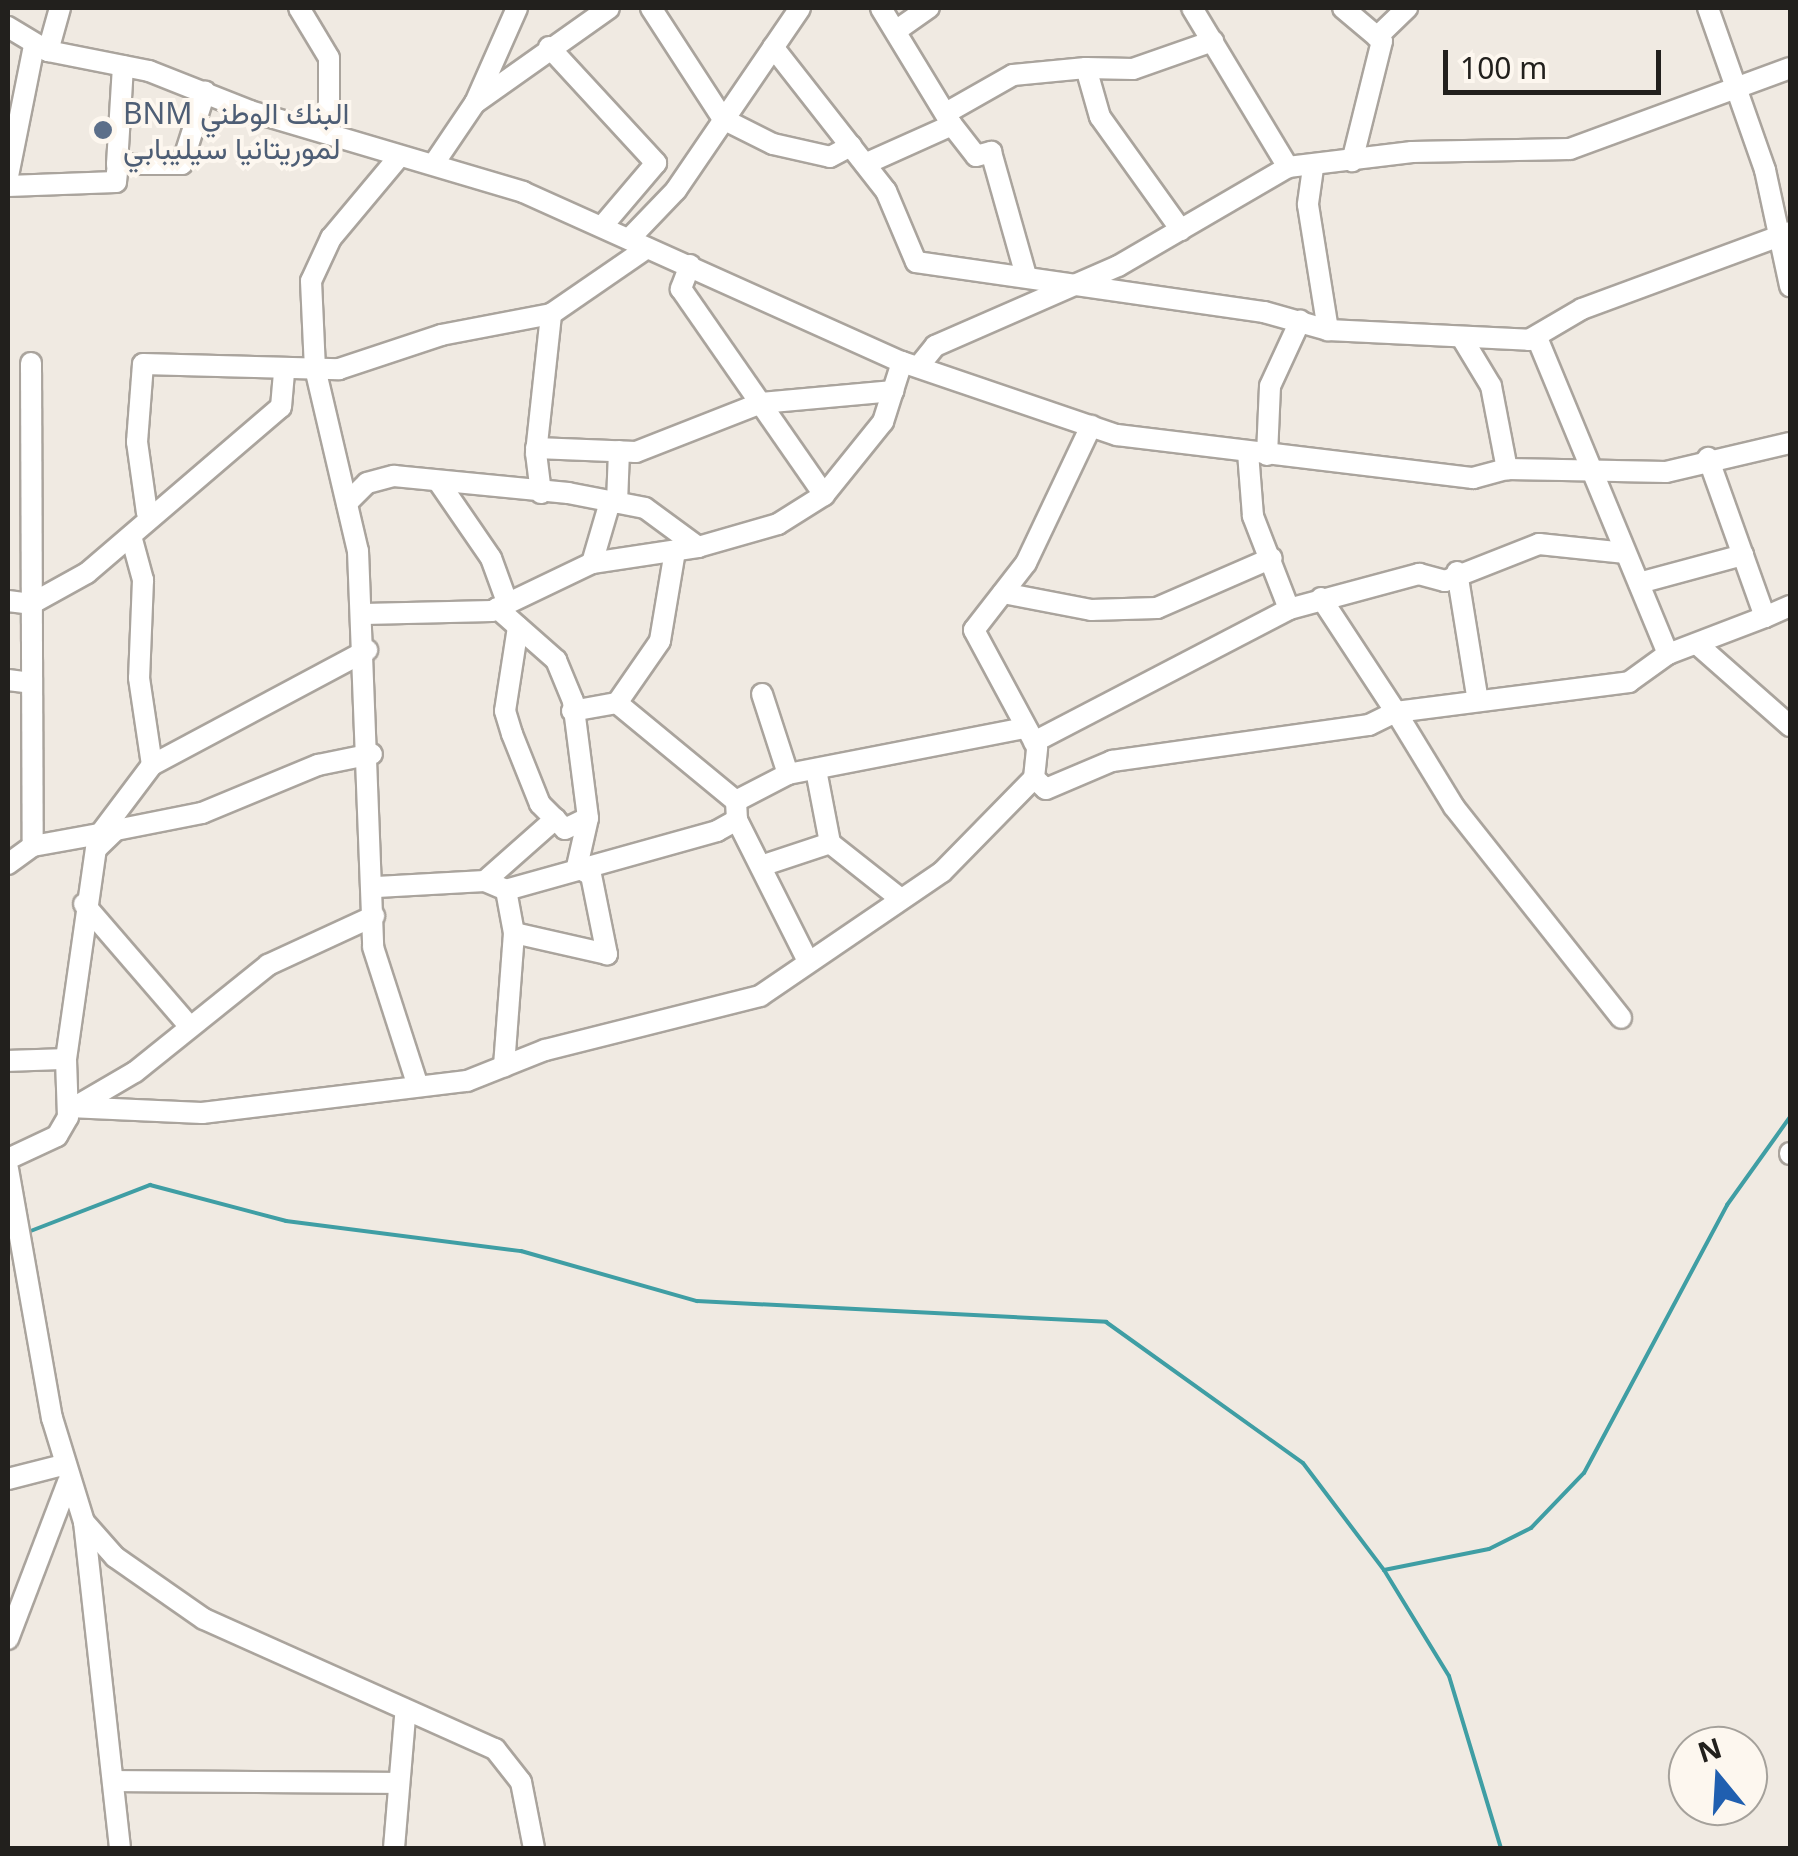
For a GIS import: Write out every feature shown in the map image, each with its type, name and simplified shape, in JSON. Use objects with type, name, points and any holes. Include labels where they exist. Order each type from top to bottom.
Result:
[{"type":"street","points":[[8,176],[41,48],[60,8]]},
{"type":"street","points":[[300,8],[329,58],[328,131]]},
{"type":"street","points":[[435,162],[475,103],[518,8]]},
{"type":"street","points":[[475,103],[609,8]]},
{"type":"street","points":[[651,8],[723,119],[773,144],[830,157],[851,146]]},
{"type":"street","points":[[147,513],[136,442],[143,364],[284,371],[315,368],[551,314],[639,242],[800,8]]},
{"type":"street","points":[[881,8],[976,156],[991,152],[1026,276]]},
{"type":"street","points":[[897,30],[929,8]]},
{"type":"street","points":[[1192,8],[1288,167]]},
{"type":"street","points":[[1343,8],[1377,37]]},
{"type":"street","points":[[1352,161],[1377,37],[1407,8]]},
{"type":"street","points":[[1708,8],[1740,86],[1785,234],[1790,286]]},
{"type":"street","points":[[8,27],[41,48],[123,66],[328,131],[398,158],[435,162],[604,224],[910,364],[1091,426],[1257,454],[1473,478],[1507,469],[1666,472],[1708,458],[1790,443]]},
{"type":"street","points":[[865,164],[949,119],[1013,75],[1086,68],[1133,69],[1214,41]]},
{"type":"street","points":[[773,46],[900,214],[916,262],[1300,321],[1328,330],[1462,338],[1537,337],[1582,310],[1785,234]]},
{"type":"street","points":[[548,48],[656,163],[604,224]]},
{"type":"street","points":[[8,186],[116,182],[123,66]]},
{"type":"street","points":[[1086,68],[1100,118],[1181,230]]},
{"type":"street","points":[[364,614],[502,605],[592,562],[698,548],[778,524],[824,495],[883,422],[893,392],[910,364],[935,346],[1072,286],[1181,230],[1288,167],[1570,149],[1790,68]]},
{"type":"street","points":[[118,164],[182,164],[205,92]]},
{"type":"street","points":[[398,158],[331,238],[311,281],[315,368],[347,502],[364,614],[377,887],[374,916],[382,984],[418,1082]]},
{"type":"street","points":[[1313,168],[1308,205],[1328,330]]},
{"type":"street","points":[[690,265],[681,289],[824,495]]},
{"type":"street","points":[[541,493],[536,448],[551,314]]},
{"type":"street","points":[[1288,609],[1253,516],[1257,454],[1270,386],[1300,321]]},
{"type":"street","points":[[1537,337],[1668,654]]},
{"type":"street","points":[[1462,338],[1490,386],[1507,469]]},
{"type":"street","points":[[31,363],[33,846]]},
{"type":"street","points":[[8,601],[31,604],[131,536],[147,513],[281,406],[284,371]]},
{"type":"street","points":[[536,448],[619,451],[762,403],[893,392]]},
{"type":"street","points":[[1091,426],[1003,593],[974,630],[1029,735],[1034,778],[1046,789],[1112,762],[1369,725],[1396,712],[1477,696],[1628,682],[1668,654],[1790,606]]},
{"type":"street","points":[[592,562],[613,502],[619,451]]},
{"type":"street","points":[[1708,458],[1765,616]]},
{"type":"street","points":[[347,502],[394,476],[613,502],[645,508],[698,548]]},
{"type":"street","points":[[438,481],[490,558],[502,605],[518,627],[556,660],[572,710],[588,818],[577,867]]},
{"type":"street","points":[[131,536],[143,580],[139,678],[152,765]]},
{"type":"street","points":[[377,887],[485,881],[506,890],[577,867],[674,848],[788,774],[1029,735],[1288,609],[1322,598],[1456,572],[1540,544],[1626,552]]},
{"type":"street","points":[[572,710],[617,703],[660,641],[675,552]]},
{"type":"street","points":[[1640,582],[1743,555]]},
{"type":"street","points":[[1003,593],[1091,610],[1156,608],[1272,558]]},
{"type":"street","points":[[1456,572],[1477,696]]},
{"type":"street","points":[[1322,598],[1454,807],[1620,1018]]},
{"type":"street","points":[[518,627],[506,712],[540,804],[565,828],[588,818]]},
{"type":"street","points":[[1697,644],[1790,726]]},
{"type":"street","points":[[72,1107],[66,1059],[88,870],[152,765],[367,650]]},
{"type":"street","points":[[8,680],[31,682]]},
{"type":"street","points":[[762,694],[788,774]]},
{"type":"street","points":[[617,703],[736,811],[808,961]]},
{"type":"street","points":[[8,864],[33,846],[76,841],[114,825],[202,812],[318,765],[372,754]]},
{"type":"street","points":[[816,770],[830,843],[901,899]]},
{"type":"street","points":[[72,1107],[202,1113],[418,1082],[467,1081],[504,1067],[760,996],[942,872],[1034,778]]},
{"type":"street","points":[[485,881],[555,820]]},
{"type":"street","points":[[76,841],[88,870]]},
{"type":"street","points":[[764,864],[830,843]]},
{"type":"street","points":[[514,932],[607,954],[592,875],[577,867]]},
{"type":"street","points":[[504,1067],[514,932],[506,890]]},
{"type":"street","points":[[84,904],[186,1022]]},
{"type":"street","points":[[8,1159],[56,1136],[72,1107],[135,1072],[186,1022],[268,965],[374,916]]},
{"type":"street","points":[[8,1062],[66,1059]]},
{"type":"street","points":[[8,1170],[65,1473],[84,1522],[122,1847]]},
{"type":"street","points":[[8,1479],[65,1473]]},
{"type":"street","points":[[8,1640],[65,1473]]},
{"type":"street","points":[[84,1522],[115,1557],[204,1619],[513,1764],[534,1848]]},
{"type":"street","points":[[394,1848],[406,1716]]},
{"type":"street","points":[[114,1781],[398,1783]]},
{"type":"waterway","points":[[1384,1570],[1489,1549],[1531,1528],[1584,1473],[1727,1205],[1790,1117]]},
{"type":"waterway","points":[[28,1232],[150,1185],[286,1221],[521,1251],[697,1301],[1106,1322],[1303,1463],[1384,1570],[1449,1676],[1501,1848]]},
{"type":"place","name":"BNM البنك الوطني لموريتانيا سيليبابي","points":[[103,130]]}]
